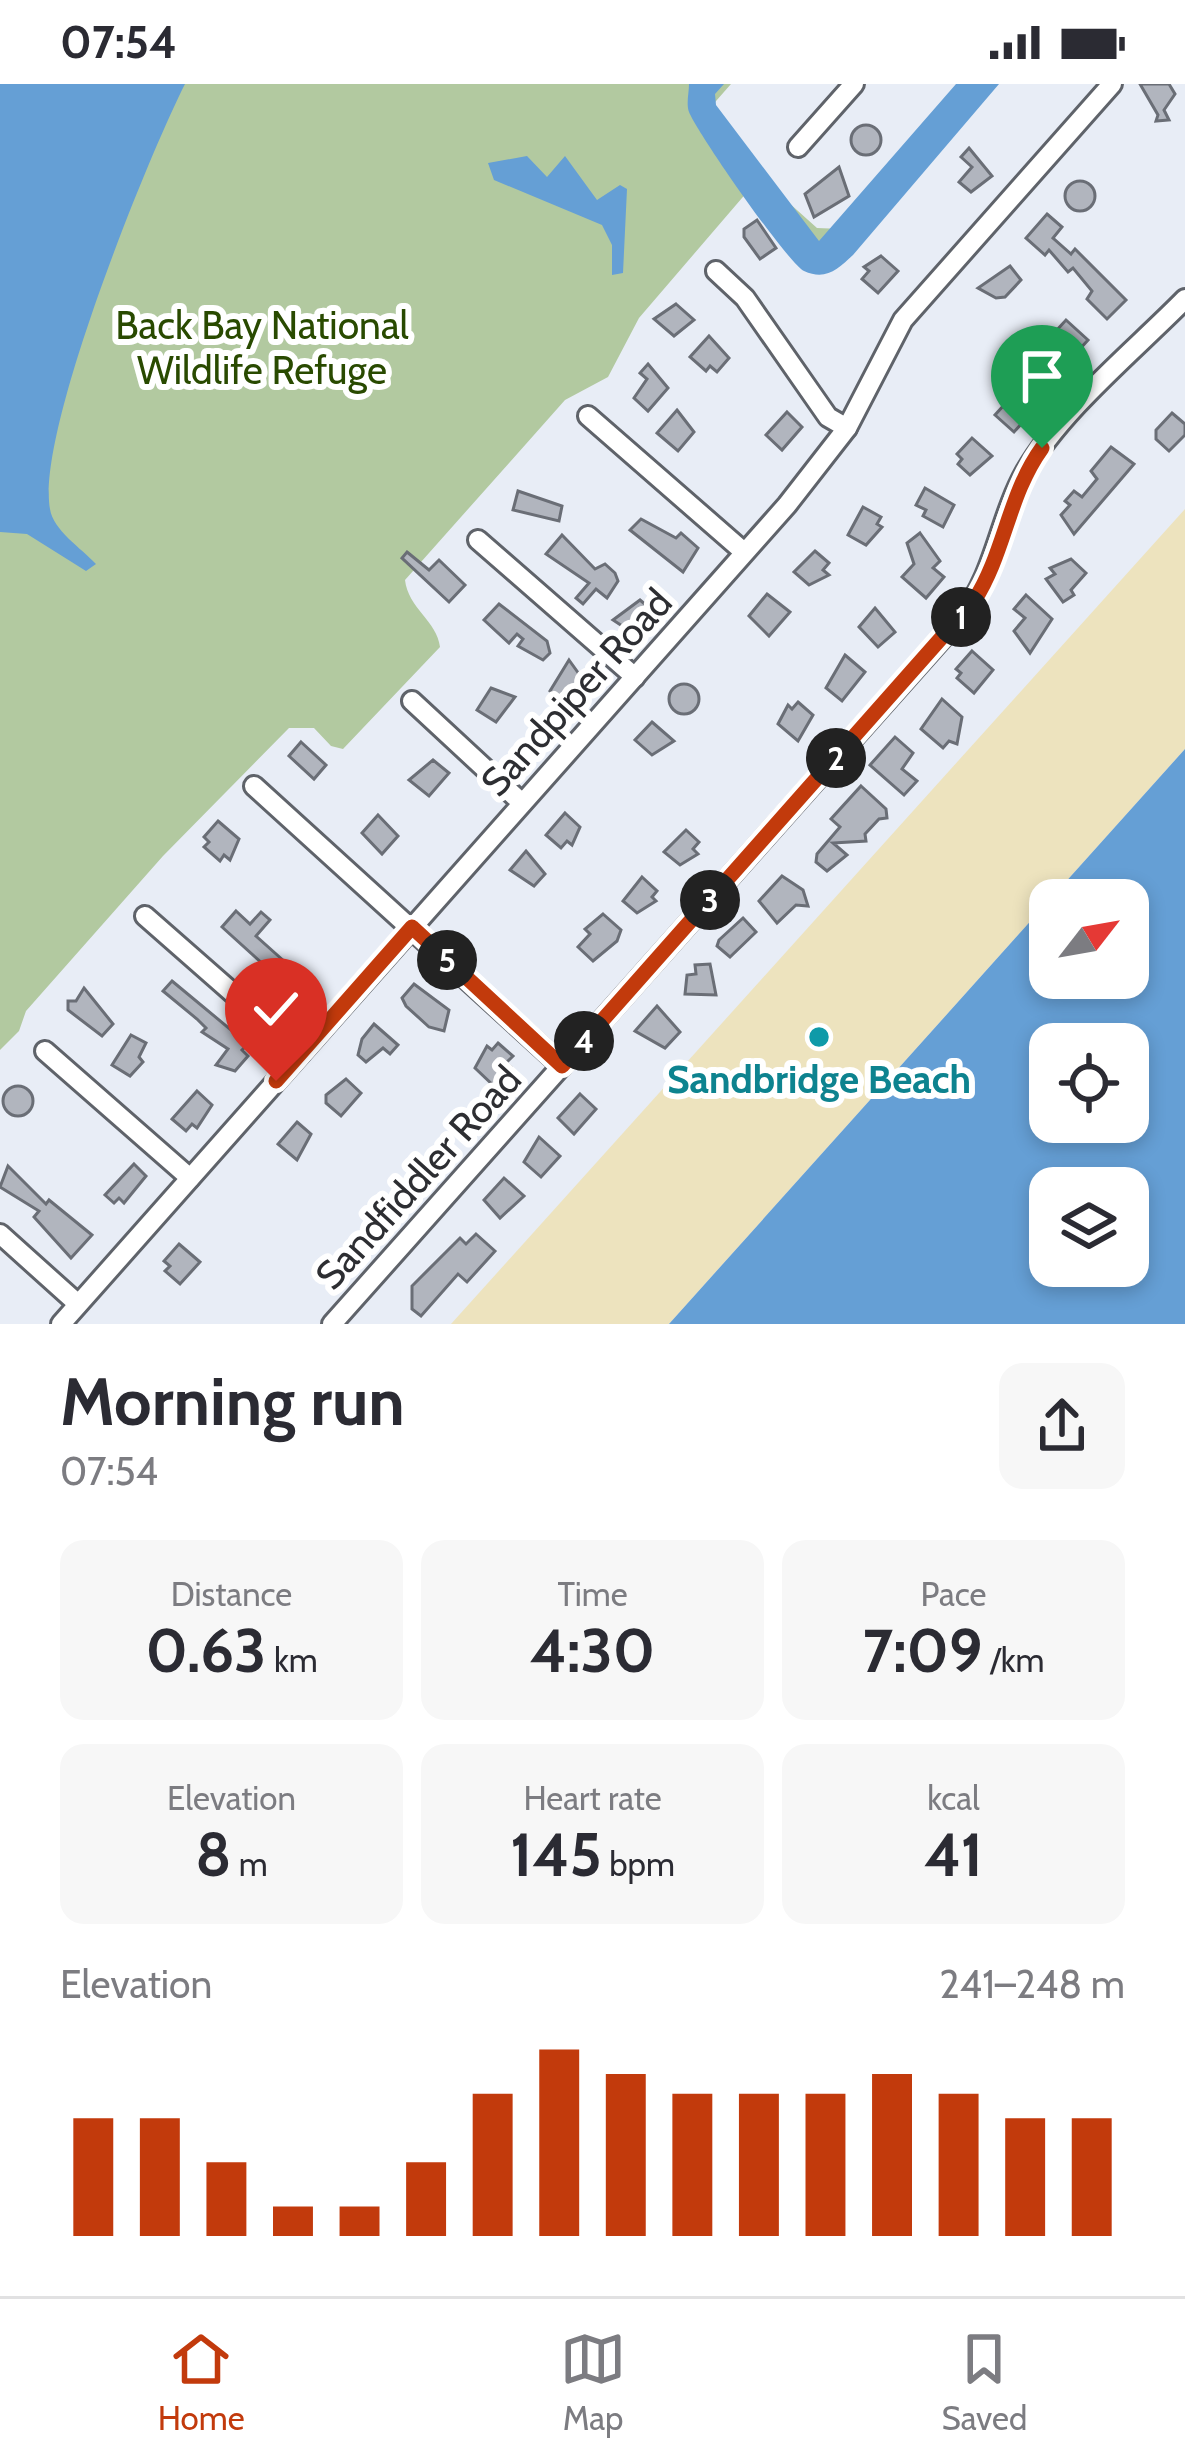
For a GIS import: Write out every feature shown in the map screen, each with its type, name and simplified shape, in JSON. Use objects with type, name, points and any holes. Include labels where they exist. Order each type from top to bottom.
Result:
[{"type":"street","points":[[798,147],[854,84]]},
{"type":"street","name":"Sandpiper Road","points":[[61,1324],[744,552],[848,428],[877,362],[903,320],[1112,84]]},
{"type":"street","points":[[716,271],[745,298],[828,418],[848,428]]},
{"type":"street","name":"Sandfiddler Road","points":[[332,1324],[962,616],[984,585],[1027,469],[1057,430],[1185,299]]},
{"type":"street","points":[[588,416],[744,552]]},
{"type":"street","points":[[478,540],[634,677]]},
{"type":"street","points":[[412,701],[522,803]]},
{"type":"street","points":[[254,786],[562,1066]]},
{"type":"street","points":[[145,916],[301,1053]]},
{"type":"street","points":[[45,1051],[190,1178]]},
{"type":"street","points":[[0,1234],[78,1304]]},
{"type":"green space","name":"Back Bay National Wildlife Refuge","points":[[0,84],[731,84],[709,109],[712,134],[817,228],[842,229],[822,255],[748,191],[639,318],[608,377],[565,400],[405,580],[440,647],[343,749],[331,746],[314,728],[289,728],[163,856],[26,1011],[19,1031],[0,1050]]},
{"type":"sand","name":"Sandbridge Beach","points":[[1185,509],[1185,749],[1068,879],[1029,879],[1029,923],[669,1324],[451,1324]]},
{"type":"water","points":[[0,84],[185,84],[122,231],[60,421],[50,472],[50,509],[62,531],[96,564],[86,571],[27,534],[0,532]]},
{"type":"water","points":[[689,84],[724,84],[715,94],[716,105],[819,241],[956,84],[999,84],[853,255],[837,269],[819,275],[804,271],[795,262],[725,170],[689,112]]},
{"type":"water","points":[[527,156],[547,177],[565,156],[597,200],[620,185],[627,189],[623,273],[612,275],[612,245],[602,225],[494,180],[488,163]]},
{"type":"water","points":[[1185,749],[1185,1324],[669,1324],[1029,923],[1029,999],[1149,999],[1149,879],[1068,879]]},
{"type":"building","points":[[1140,84],[1169,84],[1175,94],[1164,110],[1169,120],[1156,121],[1158,115]]},
{"type":"building","points":[[866,125],[877,129],[881,140],[877,151],[866,155],[855,151],[851,140],[855,129]]},
{"type":"building","points":[[969,148],[992,176],[971,192],[959,182],[972,167],[961,157]]},
{"type":"building","points":[[839,167],[849,196],[814,217],[805,194]]},
{"type":"building","points":[[1080,181],[1095,196],[1080,211],[1065,196]]},
{"type":"building","points":[[1047,214],[1062,227],[1053,238],[1071,254],[1075,249],[1126,300],[1107,319],[1087,299],[1092,291],[1073,268],[1068,272],[1049,250],[1045,255],[1026,238]]},
{"type":"building","points":[[757,220],[776,248],[760,259],[744,237],[744,229]]},
{"type":"building","points":[[881,256],[898,271],[878,293],[862,279],[869,271],[864,267]]},
{"type":"building","points":[[1010,266],[1021,280],[1005,297],[996,298],[978,288]]},
{"type":"building","points":[[676,304],[694,320],[674,336],[654,319]]},
{"type":"building","points":[[1066,320],[1088,340],[1067,363],[1045,343]]},
{"type":"building","points":[[709,336],[729,358],[717,372],[710,366],[706,371],[690,357]]},
{"type":"building","points":[[648,364],[668,388],[648,411],[634,398],[647,379],[640,373]]},
{"type":"building","points":[[1014,394],[1033,411],[1014,432],[995,415]]},
{"type":"building","points":[[677,410],[694,432],[678,451],[657,433]]},
{"type":"building","points":[[787,412],[802,427],[782,450],[766,435]]},
{"type":"building","points":[[1172,413],[1185,424],[1185,435],[1169,451],[1156,439],[1156,430]]},
{"type":"building","points":[[972,438],[992,456],[970,475],[958,464],[962,459],[957,454]]},
{"type":"building","points":[[1111,447],[1134,464],[1074,534],[1061,515],[1070,505],[1065,501],[1074,491],[1082,497],[1097,479],[1091,471]]},
{"type":"building","points":[[925,488],[954,505],[943,527],[923,516],[926,510],[916,505]]},
{"type":"building","points":[[518,491],[562,506],[559,521],[513,510]]},
{"type":"building","points":[[863,507],[881,517],[877,524],[882,527],[866,545],[848,535]]},
{"type":"building","points":[[641,519],[676,538],[681,533],[698,548],[683,572],[630,530]]},
{"type":"building","points":[[920,533],[940,561],[933,568],[944,577],[926,598],[902,577],[914,564],[907,543]]},
{"type":"building","points":[[562,535],[595,569],[605,564],[615,573],[618,581],[607,598],[596,589],[583,604],[576,598],[589,583],[546,554]]},
{"type":"building","points":[[815,551],[829,563],[823,570],[829,575],[809,585],[794,572]]},
{"type":"building","points":[[407,552],[429,570],[439,560],[465,585],[449,602],[402,558]]},
{"type":"building","points":[[1071,559],[1086,573],[1071,590],[1074,595],[1063,602],[1046,579],[1055,574],[1050,568]]},
{"type":"building","points":[[767,594],[790,612],[769,636],[749,616]]},
{"type":"building","points":[[1026,595],[1052,619],[1030,653],[1014,631],[1025,618],[1014,609]]},
{"type":"building","points":[[640,600],[653,611],[633,633],[613,620]]},
{"type":"building","points":[[499,604],[547,641],[550,653],[543,660],[518,646],[523,639],[517,634],[509,643],[484,620]]},
{"type":"building","points":[[875,608],[895,632],[878,647],[859,627]]},
{"type":"building","points":[[972,651],[993,670],[974,693],[957,678],[961,673],[956,669]]},
{"type":"building","points":[[845,655],[865,672],[842,701],[826,688]]},
{"type":"building","points":[[569,660],[589,688],[566,705],[550,691]]},
{"type":"building","points":[[684,684],[699,699],[684,714],[669,699]]},
{"type":"building","points":[[491,688],[515,697],[496,722],[477,710]]},
{"type":"building","points":[[942,699],[962,717],[957,744],[949,741],[943,748],[921,729]]},
{"type":"building","points":[[798,702],[813,715],[798,741],[778,724],[788,705],[792,709]]},
{"type":"building","points":[[652,722],[674,741],[652,755],[635,740]]},
{"type":"building","points":[[895,737],[913,753],[902,769],[917,781],[904,795],[870,765]]},
{"type":"building","points":[[301,742],[326,765],[314,779],[289,756]]},
{"type":"building","points":[[433,760],[449,773],[429,796],[409,780]]},
{"type":"building","points":[[861,786],[886,809],[887,818],[879,819],[865,834],[866,841],[833,843],[847,855],[827,871],[816,862],[817,854],[840,827],[831,819]]},
{"type":"building","points":[[565,813],[580,827],[572,845],[567,841],[561,848],[546,835]]},
{"type":"building","points":[[378,815],[398,836],[382,854],[362,833]]},
{"type":"building","points":[[218,821],[239,839],[230,860],[224,855],[220,861],[204,847],[209,842],[204,837]]},
{"type":"building","points":[[686,830],[699,842],[693,849],[698,854],[680,865],[664,852]]},
{"type":"building","points":[[526,851],[545,874],[534,886],[510,870]]},
{"type":"building","points":[[782,876],[803,890],[808,906],[796,905],[777,923],[759,901]]},
{"type":"building","points":[[642,877],[657,891],[652,897],[656,901],[637,913],[623,901]]},
{"type":"building","points":[[236,911],[250,924],[261,912],[270,920],[256,936],[285,962],[274,974],[222,927]]},
{"type":"building","points":[[603,914],[621,930],[617,941],[593,961],[578,947],[590,934],[585,929]]},
{"type":"building","points":[[743,918],[756,932],[730,957],[717,946],[719,940]]},
{"type":"building","points":[[710,964],[716,995],[685,994],[687,975],[696,974],[695,965]]},
{"type":"building","points":[[172,981],[248,1044],[242,1050],[248,1056],[235,1071],[216,1065],[228,1049],[202,1032],[206,1028],[163,991]]},
{"type":"building","points":[[414,984],[449,1010],[444,1031],[429,1027],[406,1006],[402,998]]},
{"type":"building","points":[[84,988],[113,1024],[102,1036],[68,1010],[68,1001],[76,1001]]},
{"type":"building","points":[[657,1006],[680,1032],[665,1048],[635,1031]]},
{"type":"building","points":[[374,1024],[398,1045],[390,1054],[383,1048],[366,1062],[358,1055],[362,1039]]},
{"type":"building","points":[[131,1035],[146,1043],[139,1057],[143,1062],[130,1076],[112,1065]]},
{"type":"building","points":[[498,1043],[513,1056],[506,1063],[511,1067],[494,1086],[475,1068],[487,1046],[492,1050]]},
{"type":"building","points":[[346,1079],[361,1093],[341,1116],[326,1103],[326,1095]]},
{"type":"building","points":[[18,1086],[33,1101],[18,1116],[3,1101]]},
{"type":"building","points":[[197,1091],[212,1105],[197,1128],[192,1124],[186,1131],[172,1119]]},
{"type":"building","points":[[580,1094],[596,1109],[574,1134],[558,1118]]},
{"type":"building","points":[[297,1122],[311,1134],[297,1160],[278,1144]]},
{"type":"building","points":[[539,1137],[560,1156],[541,1177],[524,1162]]},
{"type":"building","points":[[134,1164],[146,1176],[124,1203],[119,1198],[114,1203],[105,1195]]},
{"type":"building","points":[[8,1166],[46,1204],[49,1200],[92,1235],[71,1258],[34,1217],[39,1211],[0,1187]]},
{"type":"building","points":[[504,1178],[524,1196],[500,1218],[484,1200]]},
{"type":"building","points":[[476,1234],[495,1251],[467,1282],[458,1274],[421,1316],[412,1309],[412,1286],[460,1238],[466,1244]]},
{"type":"building","points":[[179,1244],[200,1262],[180,1284],[165,1271],[170,1266],[164,1261]]},
{"type":"place","name":"Sandbridge Beach","points":[[819,1037]]},
{"type":"route","points":[[276,1081],[412,927],[562,1066],[974,601],[991,568],[1017,489],[1042,448]]}]
